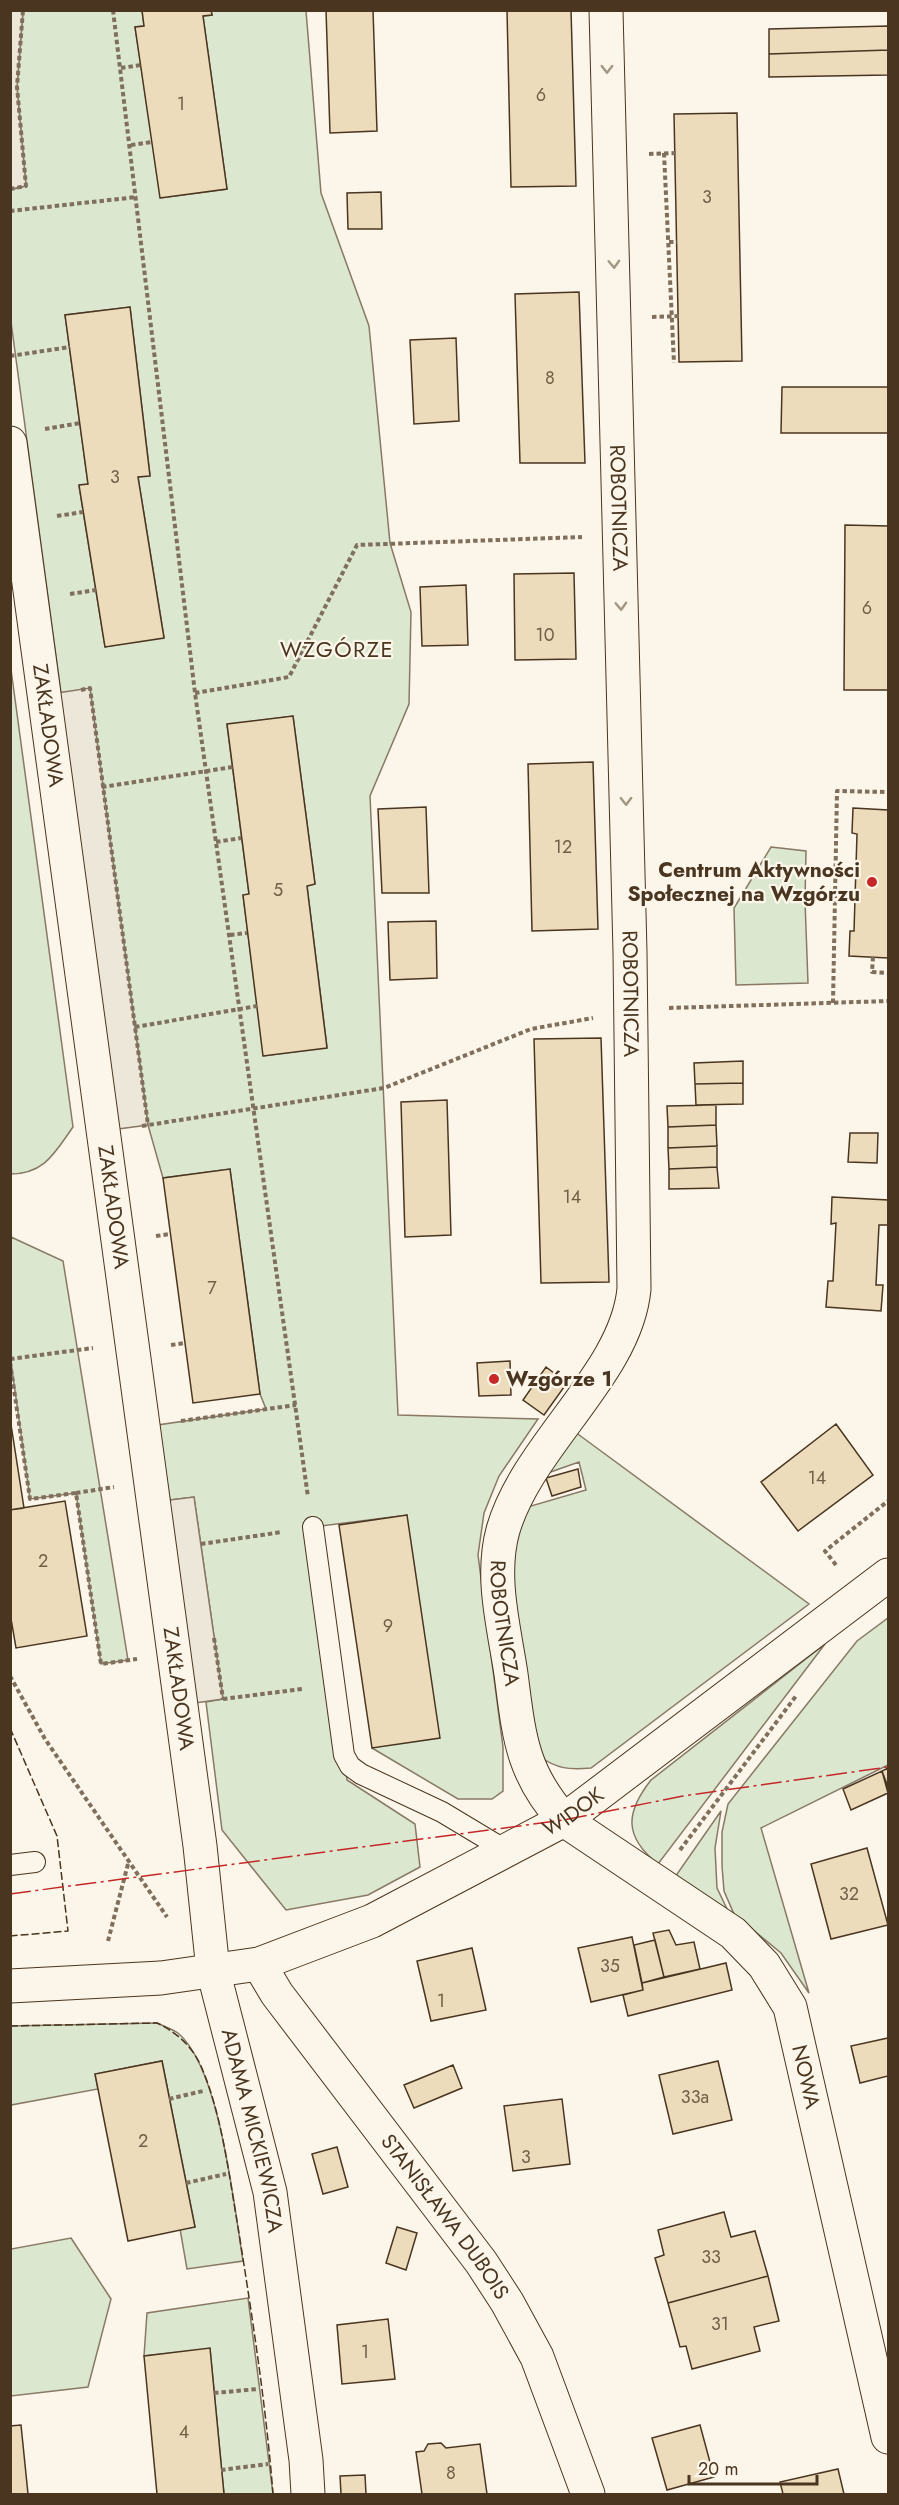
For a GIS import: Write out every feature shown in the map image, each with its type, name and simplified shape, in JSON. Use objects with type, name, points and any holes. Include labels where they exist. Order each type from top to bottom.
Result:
[{"type":"street","name":"ROBOTNICZA","points":[[564,1820],[545,1798],[521,1745],[496,1576],[503,1531],[519,1493],[548,1443],[612,1353],[631,1307],[634,1289],[630,1012],[606,10]]},
{"type":"street","name":"ZAKŁADOWA","points":[[10,443],[174,1654],[213,1970]]},
{"type":"street","name":"WIDOK","points":[[213,1970],[259,1964],[372,1921],[564,1820],[888,1575]]},
{"type":"street","name":"NOWA","points":[[564,1820],[733,1933],[764,1965],[778,1984],[790,2007],[888,2437]]},
{"type":"street","name":"STANISŁAWA DUBOIS","points":[[259,1964],[271,1987],[481,2262],[507,2302],[537,2357],[588,2494]]},
{"type":"street","points":[[10,1986],[161,1978],[213,1970]]},
{"type":"street","name":"ADAMA MICKIEWICZA","points":[[213,1970],[270,2192],[306,2460],[308,2494]]},
{"type":"lane","points":[[313,1527],[344,1755],[350,1766],[361,1774],[442,1812],[507,1851]]},
{"type":"lane","points":[[10,1865],[35,1862]]},
{"type":"path","points":[[10,189],[26,186],[17,87],[24,10]]},
{"type":"path","points":[[113,10],[195,693],[306,1484]]},
{"type":"path","points":[[121,68],[141,65]]},
{"type":"path","points":[[131,145],[152,142]]},
{"type":"path","points":[[664,153],[674,363]]},
{"type":"path","points":[[654,154],[675,153]]},
{"type":"path","points":[[10,211],[137,197]]},
{"type":"path","points":[[669,242],[677,242]]},
{"type":"path","points":[[665,317],[679,316]]},
{"type":"path","points":[[10,356],[70,347]]},
{"type":"path","points":[[195,693],[289,677],[357,545],[619,536]]},
{"type":"path","points":[[44,695],[90,688],[148,1125]]},
{"type":"path","points":[[102,787],[233,767]]},
{"type":"path","points":[[832,1003],[837,791],[888,792]]},
{"type":"path","points":[[216,842],[242,838]]},
{"type":"path","points":[[230,935],[247,933]]},
{"type":"path","points":[[873,957],[872,972],[888,973]]},
{"type":"path","points":[[704,1007],[888,1001]]},
{"type":"path","points":[[135,1027],[257,1006]]},
{"type":"path","points":[[169,1121],[384,1088],[531,1029],[630,1012]]},
{"type":"path","points":[[79,1351],[10,1361],[30,1499],[99,1488]]},
{"type":"path","points":[[143,1427],[296,1405]]},
{"type":"path","points":[[76,1493],[101,1664],[174,1654]]},
{"type":"path","points":[[836,1564],[825,1551],[888,1502]]},
{"type":"path","points":[[201,1544],[256,1537]]},
{"type":"path","points":[[10,1676],[45,1739],[171,1922],[209,1933]]},
{"type":"path","points":[[249,1695],[275,1692]]},
{"type":"path","points":[[684,1845],[798,1694]]},
{"type":"path","points":[[105,1945],[110,1938],[129,1863]]},
{"type":"path","points":[[221,2470],[306,2460]]},
{"type":"green space","points":[[23,11],[142,11],[144,26],[135,27],[161,198],[227,189],[203,16],[212,15],[211,11],[306,11],[321,193],[369,326],[390,543],[411,612],[409,704],[370,796],[398,1415],[538,1419],[499,1476],[484,1513],[478,1555],[503,1747],[503,1791],[492,1799],[458,1799],[372,1748],[407,1515],[313,1527],[347,1780],[415,1824],[420,1867],[368,1895],[286,1910],[222,1830],[206,1702],[223,1699],[194,1497],[170,1500],[158,1425],[266,1409],[260,1394],[230,1169],[163,1178],[148,1125],[90,689],[61,693],[11,322],[10,190],[26,186],[17,87]],"holes":[[[130,307],[150,475],[138,477],[164,637],[105,647],[79,486],[88,484],[65,315]],[[293,716],[315,884],[307,886],[327,1047],[264,1056],[243,895],[249,894],[227,725]]]},
{"type":"green space","points":[[10,662],[73,1127],[54,1153],[41,1166],[22,1173],[10,1174]]},
{"type":"green space","points":[[771,847],[806,851],[808,983],[736,985],[734,908]]},
{"type":"green space","points":[[11,1237],[63,1261],[128,1660],[101,1664],[76,1493],[30,1499],[11,1362]]},
{"type":"green space","points":[[571,1429],[809,1604],[591,1768],[576,1769],[558,1766],[539,1756],[510,1567],[524,1508],[586,1490],[579,1462],[542,1475]]},
{"type":"green space","points":[[888,1618],[888,1765],[761,1828],[809,1993],[781,1953],[734,1914],[724,1891],[722,1832],[728,1804],[857,1641]]},
{"type":"green space","points":[[825,1644],[658,1864],[639,1844],[632,1824],[636,1803],[651,1780]]},
{"type":"green space","points":[[721,1811],[715,1848],[717,1888],[729,1913],[675,1877]]},
{"type":"green space","points":[[157,2023],[178,2033],[192,2051],[205,2076],[215,2106],[230,2174],[243,2261],[187,2269],[180,2229],[195,2227],[162,2061],[95,2074],[98,2089],[11,2105],[10,2026]]},
{"type":"green space","points":[[71,2238],[111,2299],[88,2387],[11,2396],[11,2249]]},
{"type":"green space","points":[[248,2298],[273,2494],[224,2494],[210,2349],[144,2356],[147,2313]]},
{"type":"shaded area","points":[[11,10],[23,11],[17,87],[26,186],[11,189]]},
{"type":"shaded area","points":[[90,688],[148,1125],[103,1131],[44,695]]},
{"type":"shaded area","points":[[194,1497],[223,1699],[181,1705],[154,1502]]},
{"type":"building","points":[[142,10],[211,10],[212,15],[203,16],[227,189],[160,198],[135,27],[144,26]]},
{"type":"building","points":[[326,10],[373,10],[377,131],[330,133]]},
{"type":"building","points":[[507,10],[571,10],[576,186],[511,187]]},
{"type":"building","points":[[888,26],[888,50],[769,54],[769,29]]},
{"type":"building","points":[[888,50],[888,75],[769,77],[769,54]]},
{"type":"building","points":[[737,113],[742,361],[679,362],[674,114]]},
{"type":"building","points":[[381,192],[382,229],[348,229],[347,193]]},
{"type":"building","points":[[579,292],[585,463],[520,463],[515,294]]},
{"type":"building","points":[[130,307],[150,476],[138,477],[164,638],[105,647],[79,485],[88,484],[65,315]]},
{"type":"building","points":[[456,338],[459,421],[414,424],[410,340]]},
{"type":"building","points":[[782,387],[888,387],[888,433],[781,433]]},
{"type":"building","points":[[845,525],[888,526],[888,690],[844,690]]},
{"type":"building","points":[[574,573],[576,659],[515,660],[514,574]]},
{"type":"building","points":[[466,585],[468,645],[422,646],[420,587]]},
{"type":"building","points":[[293,716],[315,884],[307,886],[327,1048],[263,1056],[243,895],[249,894],[227,724]]},
{"type":"building","points":[[593,762],[598,929],[532,931],[528,764]]},
{"type":"building","points":[[426,807],[429,893],[382,893],[378,809]]},
{"type":"building","name":"Centrum Aktywności Społecznej na Wzgórzu","points":[[853,808],[888,810],[888,958],[849,956],[850,931],[854,931],[857,834],[852,833]]},
{"type":"building","points":[[436,921],[437,978],[390,980],[388,922]]},
{"type":"building","points":[[601,1038],[609,1282],[541,1283],[534,1039]]},
{"type":"building","points":[[743,1061],[743,1083],[695,1084],[694,1063]]},
{"type":"building","points":[[743,1083],[743,1104],[696,1105],[695,1084]]},
{"type":"building","points":[[447,1100],[451,1235],[405,1237],[401,1102]]},
{"type":"building","points":[[716,1105],[716,1125],[668,1127],[667,1106]]},
{"type":"building","points":[[716,1125],[717,1146],[668,1148],[668,1127]]},
{"type":"building","points":[[850,1133],[878,1133],[877,1163],[848,1162]]},
{"type":"building","points":[[717,1146],[717,1167],[669,1169],[668,1148]]},
{"type":"building","points":[[717,1167],[719,1188],[669,1189],[669,1169]]},
{"type":"building","points":[[230,1169],[260,1394],[193,1403],[163,1178]]},
{"type":"building","points":[[832,1197],[888,1200],[888,1225],[879,1225],[876,1285],[883,1285],[881,1311],[826,1307],[828,1281],[833,1281],[836,1223],[831,1224]]},
{"type":"building","name":"Wzgórze 1","points":[[510,1361],[511,1395],[479,1396],[477,1363]]},
{"type":"building","points":[[546,1367],[567,1383],[544,1415],[523,1400]]},
{"type":"building","points":[[10,1418],[24,1508],[10,1510]]},
{"type":"building","points":[[836,1424],[873,1475],[798,1531],[761,1482]]},
{"type":"building","points":[[578,1469],[581,1487],[552,1496],[546,1478]]},
{"type":"building","points":[[65,1501],[87,1636],[16,1648],[10,1613],[10,1510]]},
{"type":"building","points":[[407,1515],[440,1738],[372,1748],[339,1525]]},
{"type":"building","points":[[888,1768],[888,1787],[882,1771]]},
{"type":"building","points":[[882,1771],[888,1793],[851,1810],[843,1789]]},
{"type":"building","points":[[867,1848],[888,1925],[831,1939],[811,1864]]},
{"type":"building","points":[[669,1930],[676,1945],[694,1942],[700,1969],[664,1977],[653,1933]]},
{"type":"building","points":[[632,1937],[643,1990],[591,2002],[578,1948]]},
{"type":"building","points":[[655,1940],[664,1977],[642,1983],[634,1945]]},
{"type":"building","points":[[472,1948],[486,2010],[431,2021],[417,1961]]},
{"type":"building","points":[[726,1963],[732,1990],[628,2016],[623,1995],[643,1990],[642,1983]]},
{"type":"building","points":[[888,2038],[888,2076],[860,2083],[851,2046]]},
{"type":"building","points":[[162,2061],[195,2227],[128,2241],[95,2074]]},
{"type":"building","points":[[718,2061],[732,2120],[673,2134],[659,2075]]},
{"type":"building","points":[[453,2065],[462,2088],[414,2108],[404,2085]]},
{"type":"building","points":[[562,2099],[570,2164],[513,2171],[504,2106]]},
{"type":"building","points":[[337,2147],[348,2187],[323,2194],[312,2154]]},
{"type":"building","points":[[724,2212],[731,2237],[755,2231],[768,2276],[668,2303],[655,2258],[664,2255],[658,2230]]},
{"type":"building","points":[[397,2227],[417,2233],[406,2270],[386,2263]]},
{"type":"building","points":[[768,2276],[779,2321],[754,2327],[760,2351],[692,2369],[686,2346],[680,2347],[668,2303]]},
{"type":"building","points":[[388,2319],[395,2379],[342,2384],[337,2325]]},
{"type":"building","points":[[210,2348],[224,2494],[157,2494],[144,2356]]},
{"type":"building","points":[[21,2425],[28,2494],[10,2494],[10,2426]]},
{"type":"building","points":[[700,2425],[714,2477],[667,2490],[652,2438]]},
{"type":"building","points":[[441,2443],[446,2448],[480,2444],[487,2494],[422,2494],[416,2452],[424,2451],[428,2444]]},
{"type":"building","points":[[838,2469],[844,2494],[783,2494],[780,2482]]},
{"type":"building","points":[[365,2475],[366,2494],[341,2494],[340,2476]]},
{"type":"fence","points":[[10,1728],[57,1836],[68,1931],[10,1936]]},
{"type":"fence","points":[[10,2026],[157,2023],[183,2040],[201,2066],[220,2125],[228,2166],[258,2360],[273,2494]]},
{"type":"power","points":[[10,1894],[564,1820],[683,1796],[888,1767]]},
{"type":"place","name":"Centrum Aktywności Społecznej na Wzgórzu","points":[[872,882]]},
{"type":"place","name":"Wzgórze 1","points":[[494,1379]]},
{"type":"district","name":"WZGÓRZE","points":[[337,649]]}]
